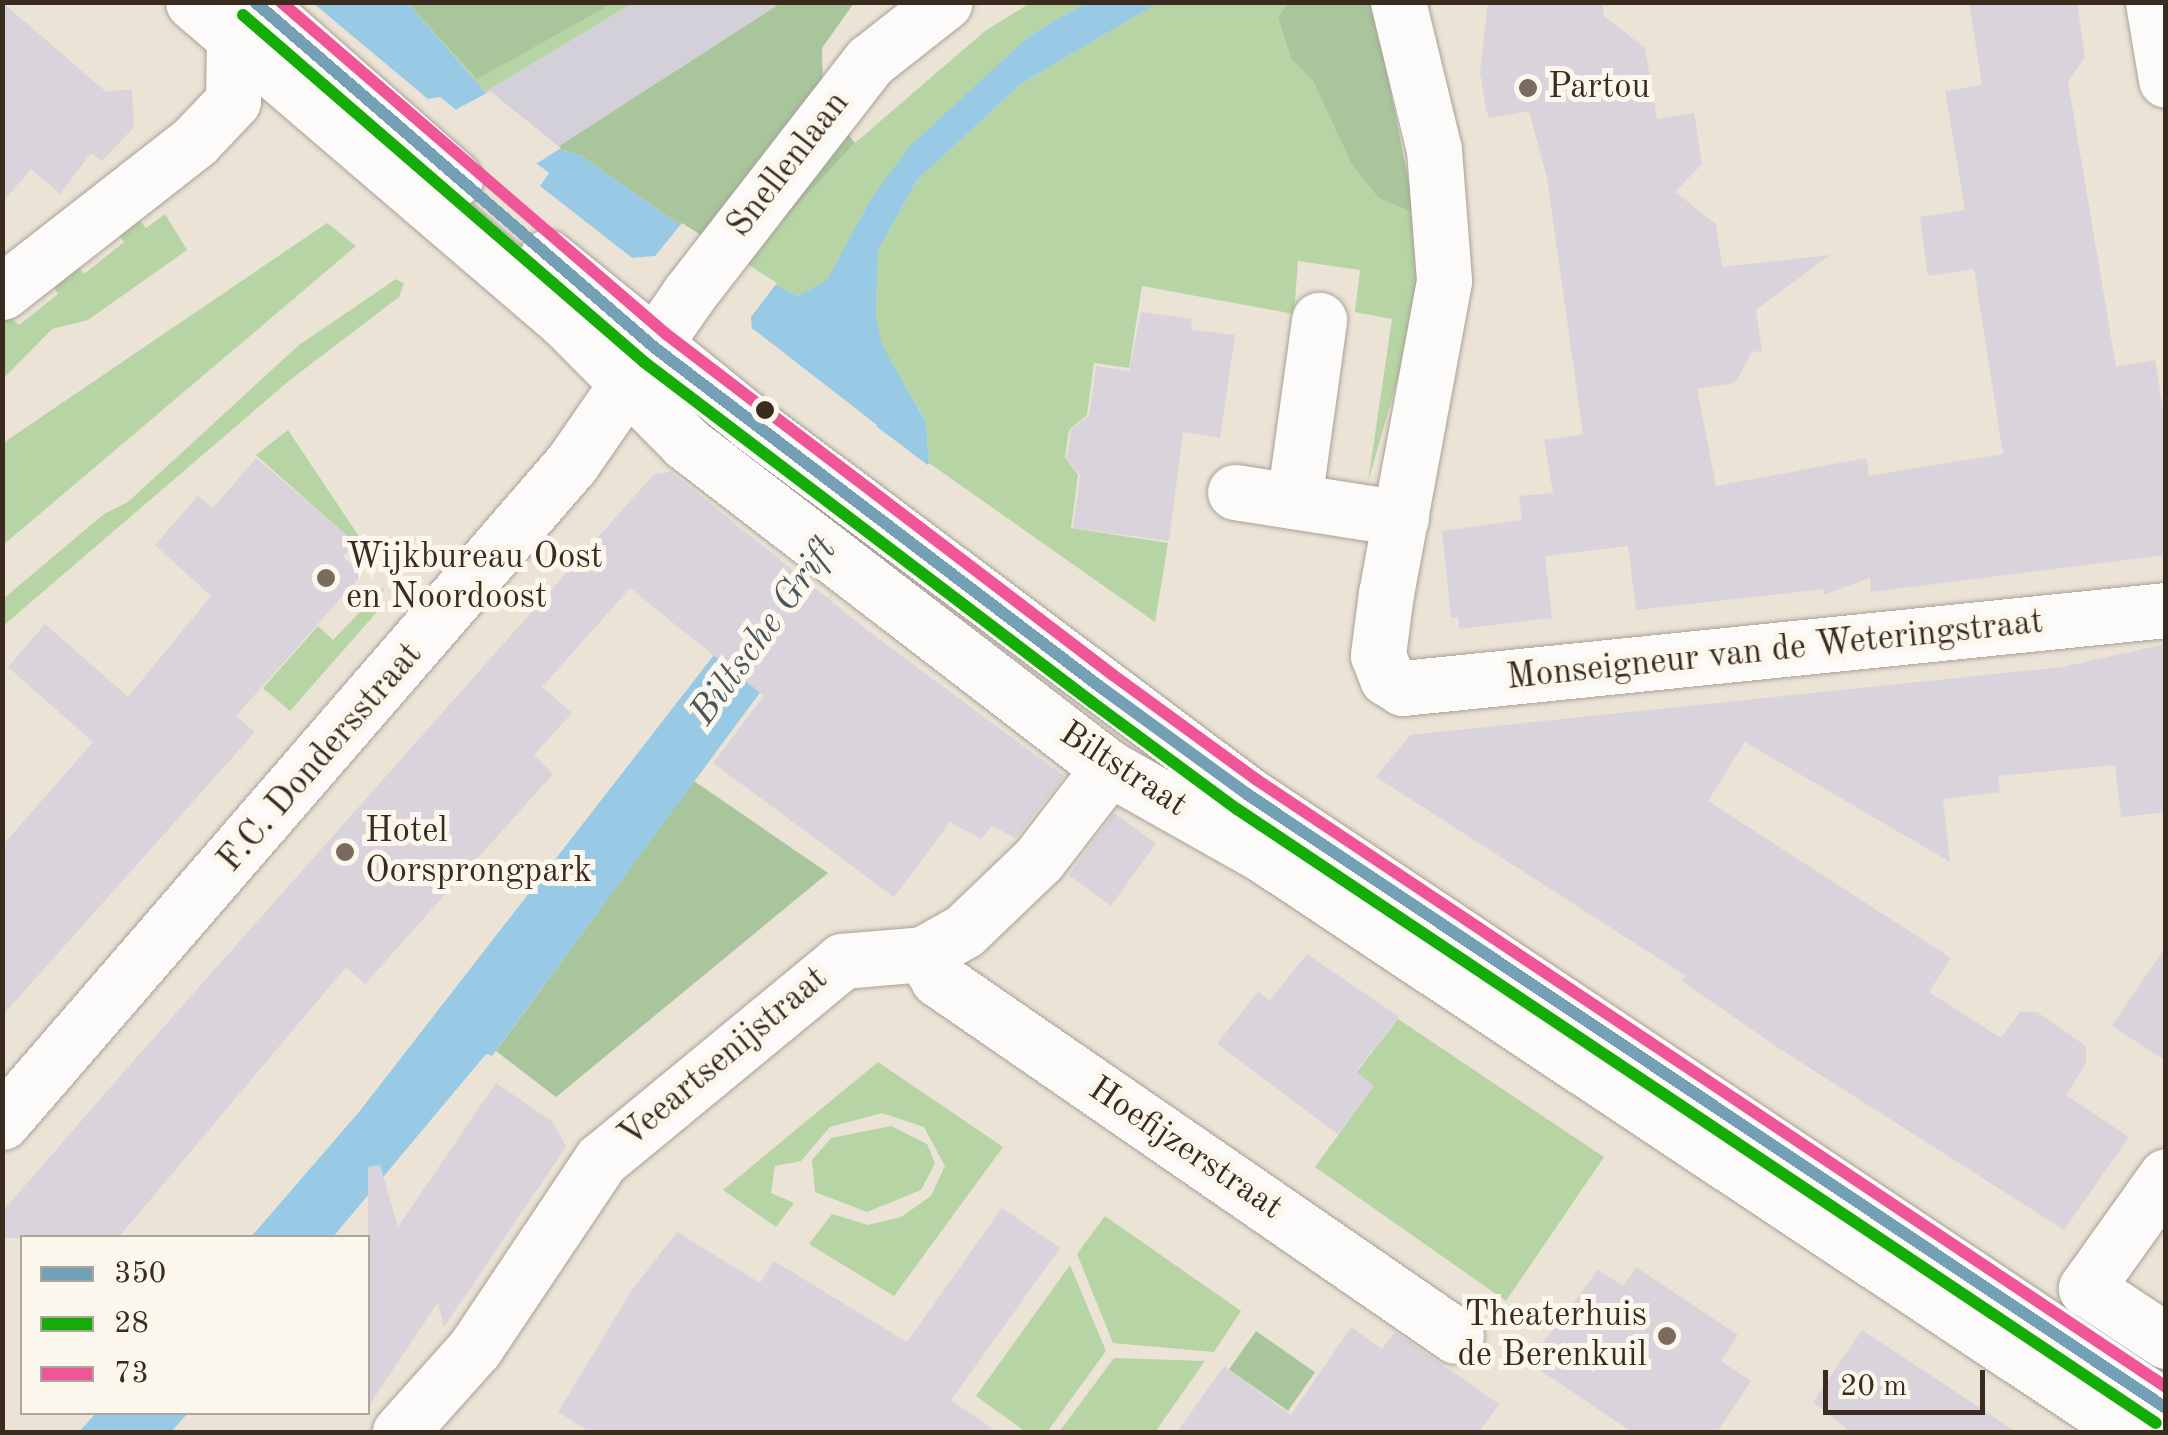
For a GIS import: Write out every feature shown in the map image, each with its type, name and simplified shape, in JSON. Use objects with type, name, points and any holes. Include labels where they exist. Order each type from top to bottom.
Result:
[{"type":"street","name":"Biltstraat","points":[[193,2],[244,20],[642,367],[835,487],[1248,794],[2166,1408]]},
{"type":"street","name":"Snellenlaan","points":[[642,367],[689,294],[870,61],[945,2]]},
{"type":"street","points":[[1235,492],[1401,518],[1444,281],[1445,227],[1434,150],[1398,2]]},
{"type":"street","points":[[2153,2],[2166,80]]},
{"type":"street","points":[[2,292],[195,141],[233,101],[244,20]]},
{"type":"street","points":[[1294,501],[1319,320]]},
{"type":"street","name":"Biltstraat","points":[[642,367],[686,443],[1108,768],[1265,856],[2132,1432]]},
{"type":"street","name":"F.C. Dondersstraat","points":[[2,1122],[442,620],[642,367]]},
{"type":"street","name":"Monseigneur van de Weteringstraat","points":[[1401,518],[1378,655],[1387,678],[1403,688],[2166,610]]},
{"type":"street","name":"Veeartsenijstraat","points":[[400,1432],[475,1348],[600,1160],[842,961],[923,954],[964,931],[1038,859],[1108,768]]},
{"type":"street","name":"Hoefijzerstraat","points":[[923,954],[938,979],[1456,1336]]},
{"type":"street","points":[[2166,1176],[2086,1288],[2166,1341]]},
{"type":"shaded area","points":[[633,3],[781,3],[556,148],[485,92]]},
{"type":"green space","points":[[408,3],[633,3],[485,92]]},
{"type":"green space","points":[[408,3],[613,3],[477,79]]},
{"type":"green space","points":[[781,3],[854,3],[822,48],[823,102],[855,143],[740,267],[580,155],[556,148]]},
{"type":"green space","points":[[1030,3],[1085,3],[1029,36],[871,199],[828,280],[798,296],[740,267],[855,143],[985,31]]},
{"type":"green space","points":[[1158,3],[1287,3],[1278,18],[1291,57],[1313,81],[1352,165],[1415,213],[1418,271],[1407,347],[1368,482],[1392,319],[1355,312],[1360,270],[1298,261],[1294,314],[1142,286],[1129,368],[1094,363],[1087,415],[1069,430],[1065,457],[1078,475],[1071,528],[1168,543],[1155,622],[929,463],[926,421],[881,345],[876,315],[878,251],[917,180],[1022,83]]},
{"type":"green space","points":[[1287,3],[1373,3],[1415,213],[1379,198],[1352,165],[1313,81],[1291,58],[1278,18]]},
{"type":"green space","points":[[133,212],[146,228],[165,214],[187,250],[88,320],[52,329],[3,379],[3,312],[19,325],[58,294],[47,278],[71,257],[84,274],[124,242],[112,226]]},
{"type":"green space","points":[[327,223],[356,246],[3,545],[3,443]]},
{"type":"green space","points":[[396,279],[404,284],[399,297],[290,380],[3,626],[3,599],[104,514],[128,502],[299,345]]},
{"type":"green space","points":[[288,430],[358,535],[354,542],[256,455]]},
{"type":"green space","points":[[384,587],[376,613],[290,711],[263,688],[318,626],[333,640]]},
{"type":"green space","points":[[694,781],[828,873],[556,1097],[496,1051]]},
{"type":"green space","points":[[1398,1019],[1604,1157],[1506,1301],[1315,1167],[1373,1087],[1356,1073]]},
{"type":"green space","points":[[878,1062],[1003,1147],[894,1296],[809,1244],[832,1214],[868,1225],[901,1217],[931,1196],[945,1166],[924,1127],[882,1113],[830,1127],[801,1161],[775,1166],[771,1193],[794,1203],[776,1227],[723,1190]]},
{"type":"green space","points":[[891,1126],[927,1144],[935,1163],[921,1190],[867,1212],[815,1192],[812,1160],[831,1138]]},
{"type":"green space","points":[[1105,1216],[1241,1311],[1214,1352],[1113,1343],[1077,1254]]},
{"type":"green space","points":[[1070,1265],[1106,1351],[1047,1432],[1026,1432],[976,1396]]},
{"type":"green space","points":[[1256,1331],[1315,1372],[1288,1411],[1229,1370]]},
{"type":"green space","points":[[1114,1358],[1205,1361],[1155,1432],[1059,1432]]},
{"type":"water","name":"Biltsche Grift","points":[[313,3],[408,3],[485,92],[556,148],[580,155],[740,267],[798,296],[827,280],[871,199],[909,147],[1029,36],[1085,3],[1158,3],[1022,83],[917,180],[878,251],[876,315],[882,345],[926,422],[929,463],[492,1056],[486,1054],[335,1235],[253,1235],[359,1112],[783,566],[877,425],[756,331],[631,257],[540,186],[549,173],[536,163],[528,167],[440,97],[428,99]]},
{"type":"water","points":[[93,1415],[186,1415],[171,1432],[79,1432]]},
{"type":"pier","points":[[491,91],[561,148],[525,171],[451,112]]},
{"type":"pier","points":[[682,223],[777,283],[751,317],[752,332],[630,258],[655,256]]},
{"type":"pier","points":[[876,426],[929,466],[828,599],[775,559]]},
{"type":"building","points":[[2,2],[106,92],[132,89],[134,127],[102,161],[91,153],[60,194],[31,169],[2,203]]},
{"type":"building","points":[[1488,2],[1602,2],[1604,16],[1645,48],[1657,119],[1694,113],[1702,164],[1675,192],[1716,224],[1722,267],[1830,255],[1756,310],[1762,351],[1752,352],[1735,383],[1697,389],[1716,486],[1866,458],[1869,476],[2003,454],[1974,269],[1928,276],[1920,217],[1965,210],[1945,91],[1982,85],[1969,2],[2077,2],[2085,57],[2068,81],[2116,367],[2155,360],[2166,427],[2166,555],[1871,592],[1870,578],[1823,595],[1824,589],[1636,610],[1628,546],[1545,556],[1552,618],[1459,629],[1458,617],[1451,618],[1442,531],[1522,520],[1519,496],[1553,493],[1544,440],[1583,434],[1547,178],[1529,111],[1489,118],[1486,110],[1480,72]]},
{"type":"building","points":[[1141,312],[1192,319],[1191,330],[1235,335],[1220,438],[1183,432],[1169,541],[1073,528],[1080,475],[1067,459],[1071,430],[1089,415],[1096,366],[1129,371]]},
{"type":"building","points":[[256,458],[355,542],[343,557],[362,574],[236,716],[255,732],[2,1016],[2,846],[93,742],[8,667],[45,624],[128,697],[211,596],[155,545],[198,496],[213,508]]},
{"type":"building","points":[[671,472],[872,634],[1064,776],[1016,838],[992,826],[981,839],[950,822],[894,897],[713,763],[764,696],[630,588],[542,687],[572,713],[534,755],[553,774],[365,984],[346,967],[121,1235],[2,1238],[2,1212],[654,474]]},
{"type":"building","points":[[2166,644],[2166,812],[2121,817],[2115,765],[1998,776],[2000,792],[1943,799],[1950,862],[1745,742],[1708,801],[1951,958],[1929,992],[2001,1038],[2020,1012],[2037,1012],[2086,1046],[2086,1063],[2066,1095],[2129,1137],[2064,1230],[1777,1047],[1682,981],[1686,976],[1376,777],[1410,735],[2062,667]]},
{"type":"building","points":[[1114,813],[1156,844],[1111,906],[1069,875]]},
{"type":"building","points":[[2166,946],[2166,1061],[2112,1026]]},
{"type":"building","points":[[1307,954],[1399,1017],[1356,1071],[1374,1086],[1338,1134],[1217,1044],[1259,992],[1269,1001]]},
{"type":"building","points":[[496,1083],[553,1122],[566,1147],[444,1327],[438,1302],[370,1404],[368,1167],[380,1165],[398,1227]]},
{"type":"building","points":[[1002,1208],[1060,1248],[951,1400],[997,1432],[590,1432],[558,1412],[632,1290],[677,1232],[760,1283],[774,1261],[907,1342]]},
{"type":"building","points":[[1636,1267],[1738,1335],[1721,1361],[1751,1381],[1717,1432],[1632,1432],[1528,1362],[1598,1270],[1623,1286]]},
{"type":"building","points":[[1351,1327],[1382,1349],[1395,1332],[1499,1404],[1479,1432],[1177,1432],[1224,1366],[1291,1415]]},
{"type":"building","points":[[1862,1330],[2016,1432],[1851,1432],[1813,1402]]},
{"type":"transit line","name":"350","points":[[255,2],[655,348],[1103,689],[1247,794],[2166,1408]]},
{"type":"transit line","name":"73","points":[[281,2],[666,334],[1113,675],[1257,780],[2166,1387]]},
{"type":"transit line","name":"28","points":[[243,15],[644,362],[1237,809],[2156,1423]]},
{"type":"place","name":"Partou","points":[[1528,88]]},
{"type":"place","name":"Wijkbureau Oost en Noordoost","points":[[326,578]]},
{"type":"place","name":"Hotel Oorsprongpark","points":[[345,852]]},
{"type":"place","name":"Theaterhuis de Berenkuil","points":[[1667,1336]]}]
